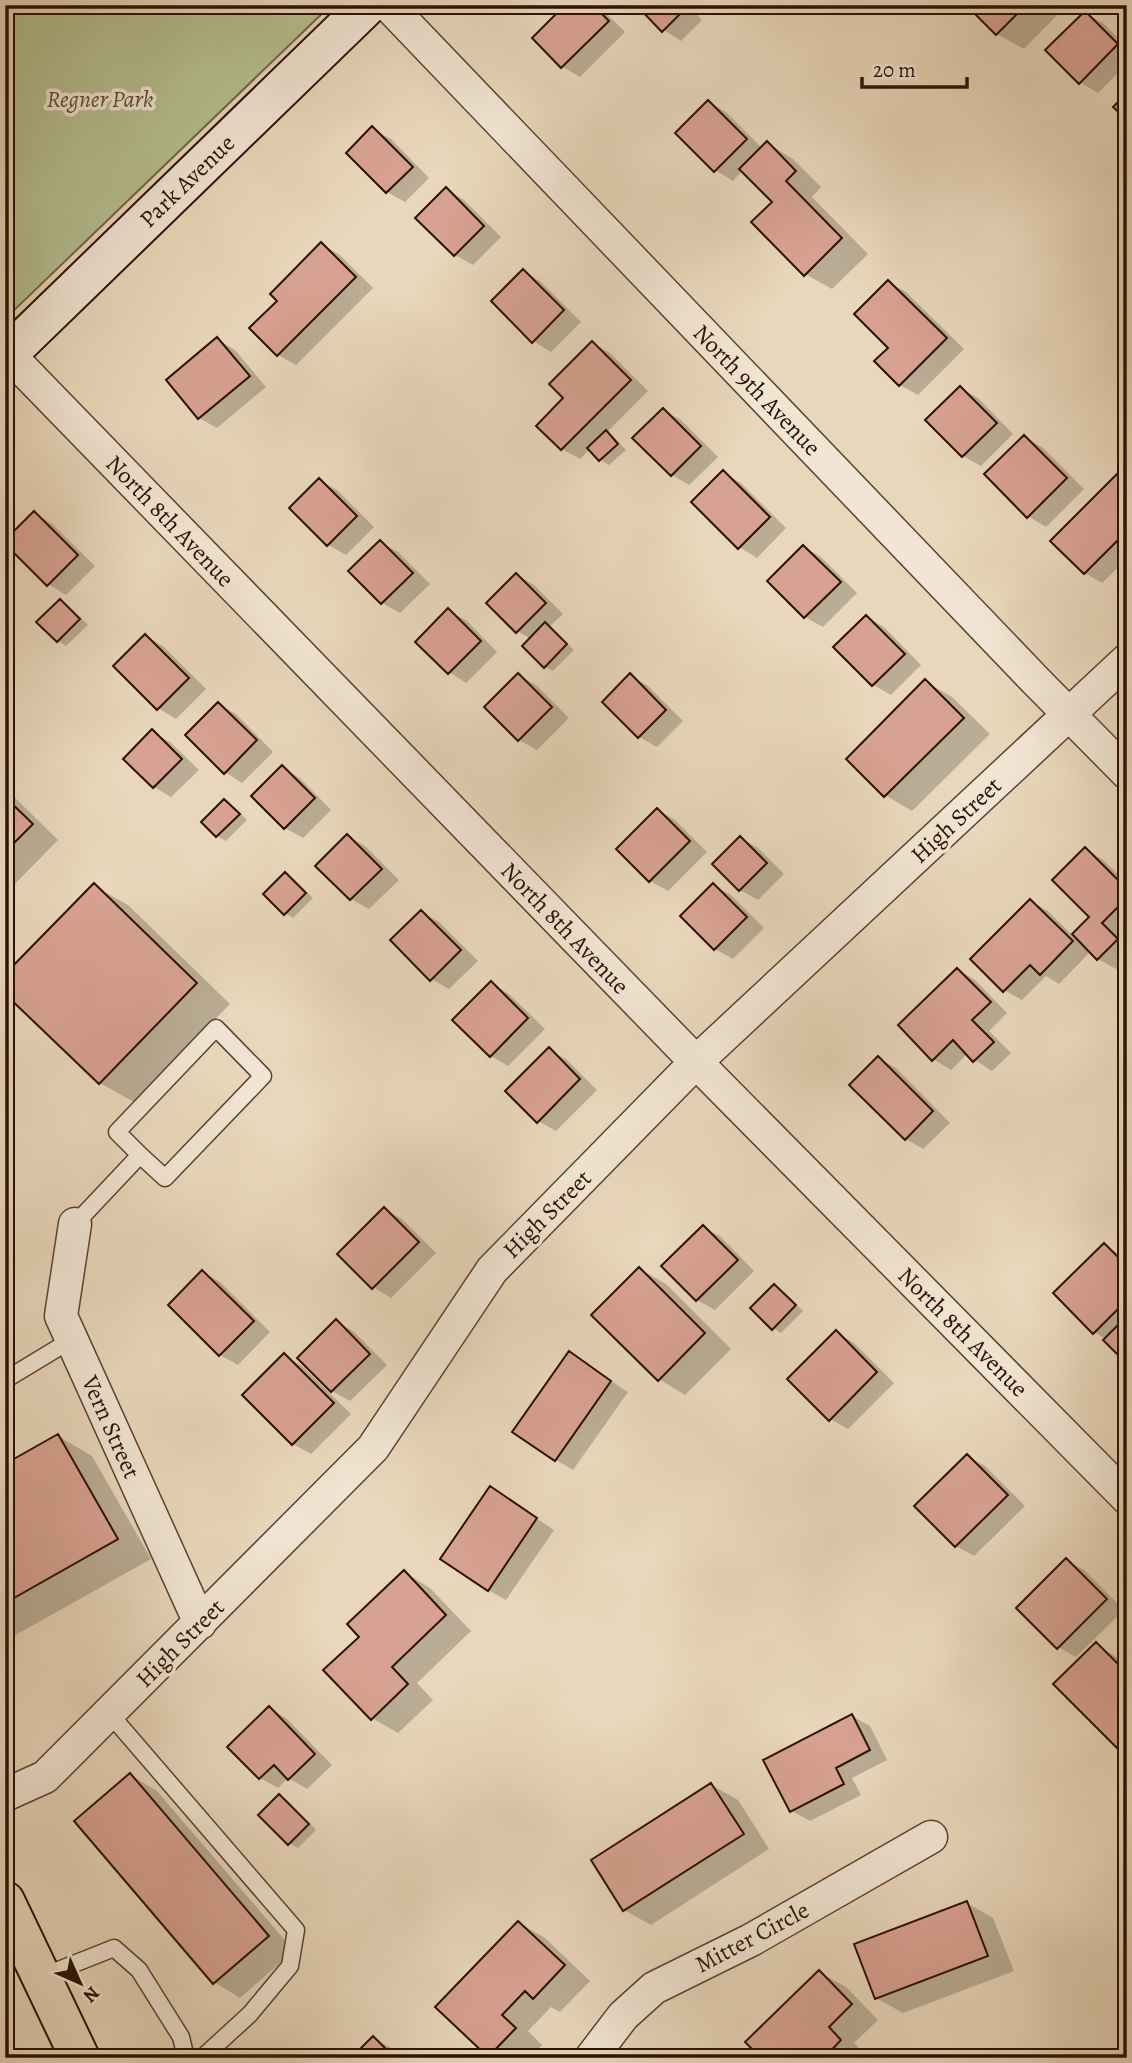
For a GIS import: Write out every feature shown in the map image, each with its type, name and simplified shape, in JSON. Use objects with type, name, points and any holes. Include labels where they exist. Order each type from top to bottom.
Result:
[{"type":"main road","points":[[5,1901],[80,2058]]},
{"type":"street","name":"Park Avenue","points":[[7,356],[368,5]]},
{"type":"street","name":"North 9th Avenue","points":[[388,5],[1127,773]]},
{"type":"street","name":"North 8th Avenue","points":[[7,356],[696,1062],[1127,1498]]},
{"type":"street","name":"High Street","points":[[5,1795],[45,1777],[373,1448],[492,1270],[696,1062],[1127,660]]},
{"type":"street","name":"Vern Street","points":[[75,1224],[61,1316],[200,1623]]},
{"type":"street","name":"Mitter Circle","points":[[591,2058],[623,2015],[654,1988],[751,1940],[932,1837]]},
{"type":"lane","points":[[216,1028],[262,1076],[165,1178],[140,1155],[117,1132],[216,1028]]},
{"type":"lane","points":[[75,1224],[140,1155]]},
{"type":"lane","points":[[5,1380],[71,1340]]},
{"type":"lane","points":[[109,1713],[296,1930],[290,1966],[250,2014],[202,2058]]},
{"type":"lane","points":[[41,1977],[114,1948],[139,1970],[181,2037],[186,2058]]},
{"type":"green space","name":"Regner Park","points":[[5,5],[331,5],[5,319]]},
{"type":"building","points":[[565,5],[593,5],[609,21],[561,68],[532,38]]},
{"type":"building","points":[[636,5],[681,5],[685,9],[662,32]]},
{"type":"building","points":[[966,5],[1026,5],[996,35]]},
{"type":"building","points":[[1085,11],[1118,44],[1079,84],[1045,50]]},
{"type":"building","points":[[1127,93],[1127,120],[1113,107]]},
{"type":"building","points":[[708,100],[747,139],[714,172],[675,133]]},
{"type":"building","points":[[372,126],[413,167],[386,193],[346,153]]},
{"type":"building","points":[[767,141],[796,171],[786,181],[842,238],[804,276],[751,222],[772,202],[739,169]]},
{"type":"building","points":[[446,187],[484,226],[454,256],[415,218]]},
{"type":"building","points":[[321,242],[356,277],[277,356],[249,328],[277,301],[270,294]]},
{"type":"building","points":[[523,269],[564,310],[532,343],[491,301]]},
{"type":"building","points":[[888,280],[947,338],[899,386],[874,361],[888,348],[854,314]]},
{"type":"building","points":[[217,337],[250,376],[198,419],[166,380]]},
{"type":"building","points":[[592,341],[631,380],[561,450],[536,426],[563,398],[549,384]]},
{"type":"building","points":[[960,386],[997,423],[962,457],[925,420]]},
{"type":"building","points":[[663,408],[701,446],[671,476],[632,438]]},
{"type":"building","points":[[606,430],[618,444],[599,461],[587,448]]},
{"type":"building","points":[[1024,435],[1067,478],[1027,518],[984,474]]},
{"type":"building","points":[[1125,466],[1127,531],[1084,574],[1050,541]]},
{"type":"building","points":[[723,470],[770,517],[738,549],[691,502]]},
{"type":"building","points":[[319,478],[357,516],[327,546],[289,508]]},
{"type":"building","points":[[34,511],[78,555],[47,586],[5,544],[5,540]]},
{"type":"building","points":[[380,540],[413,573],[381,604],[348,571]]},
{"type":"building","points":[[803,545],[841,582],[804,618],[767,581]]},
{"type":"building","points":[[516,573],[546,603],[516,633],[486,603]]},
{"type":"building","points":[[60,599],[80,619],[57,642],[36,622]]},
{"type":"building","points":[[448,608],[481,641],[448,674],[415,642]]},
{"type":"building","points":[[866,615],[905,654],[872,686],[833,647]]},
{"type":"building","points":[[545,622],[567,644],[544,668],[522,646]]},
{"type":"building","points":[[145,634],[189,678],[157,710],[113,666]]},
{"type":"building","points":[[518,673],[552,707],[518,741],[484,707]]},
{"type":"building","points":[[630,673],[666,710],[638,738],[602,702]]},
{"type":"building","points":[[925,679],[964,718],[884,797],[846,759]]},
{"type":"building","points":[[218,702],[257,740],[224,774],[185,735]]},
{"type":"building","points":[[152,729],[182,759],[153,788],[123,759]]},
{"type":"building","points":[[282,765],[315,798],[284,829],[251,796]]},
{"type":"building","points":[[5,797],[33,824],[5,852]]},
{"type":"building","points":[[224,799],[240,814],[216,837],[201,822]]},
{"type":"building","points":[[657,808],[690,841],[649,882],[616,849]]},
{"type":"building","points":[[347,834],[382,869],[350,900],[315,866]]},
{"type":"building","points":[[740,836],[767,863],[739,891],[712,864]]},
{"type":"building","points":[[1085,847],[1127,889],[1127,898],[1102,923],[1118,939],[1097,960],[1072,934],[1089,917],[1052,880]]},
{"type":"building","points":[[285,872],[306,893],[284,915],[263,894]]},
{"type":"building","points":[[94,883],[197,983],[99,1084],[5,994],[5,974]]},
{"type":"building","points":[[713,883],[747,917],[714,950],[680,916]]},
{"type":"building","points":[[1030,899],[1073,941],[1040,975],[1030,965],[1003,992],[970,959]]},
{"type":"building","points":[[421,910],[461,950],[430,981],[390,940]]},
{"type":"building","points":[[957,968],[991,1002],[972,1020],[994,1042],[973,1062],[953,1040],[932,1061],[898,1025]]},
{"type":"building","points":[[491,981],[528,1018],[490,1057],[452,1020]]},
{"type":"building","points":[[549,1047],[580,1079],[537,1123],[505,1091]]},
{"type":"building","points":[[878,1056],[933,1111],[905,1140],[849,1085]]},
{"type":"building","points":[[384,1207],[419,1242],[372,1289],[337,1254]]},
{"type":"building","points":[[703,1225],[738,1260],[696,1301],[661,1266]]},
{"type":"building","points":[[1104,1243],[1127,1266],[1127,1300],[1093,1334],[1053,1293]]},
{"type":"building","points":[[639,1267],[705,1333],[658,1381],[591,1315]]},
{"type":"building","points":[[202,1270],[254,1321],[219,1356],[168,1305]]},
{"type":"building","points":[[774,1284],[796,1305],[772,1330],[750,1308]]},
{"type":"building","points":[[1127,1316],[1127,1364],[1103,1340]]},
{"type":"building","points":[[336,1319],[370,1354],[331,1392],[297,1358]]},
{"type":"building","points":[[836,1330],[877,1372],[829,1421],[787,1379]]},
{"type":"building","points":[[569,1351],[611,1381],[555,1461],[512,1432]]},
{"type":"building","points":[[284,1353],[334,1403],[292,1445],[242,1395]]},
{"type":"building","points":[[58,1434],[118,1539],[5,1603],[5,1464]]},
{"type":"building","points":[[967,1454],[1008,1495],[955,1547],[914,1506]]},
{"type":"building","points":[[490,1486],[537,1518],[488,1591],[440,1559]]},
{"type":"building","points":[[1066,1558],[1107,1599],[1057,1649],[1016,1608]]},
{"type":"building","points":[[404,1570],[446,1615],[392,1667],[408,1684],[371,1720],[323,1670],[359,1637],[347,1624]]},
{"type":"building","points":[[1096,1642],[1127,1673],[1127,1758],[1053,1684]]},
{"type":"building","points":[[269,1706],[315,1754],[288,1780],[274,1765],[259,1779],[227,1747]]},
{"type":"building","points":[[852,1714],[870,1750],[836,1768],[844,1784],[790,1812],[763,1760]]},
{"type":"building","points":[[130,1773],[269,1936],[213,1984],[74,1821]]},
{"type":"building","points":[[711,1783],[744,1834],[623,1911],[591,1860]]},
{"type":"building","points":[[279,1794],[309,1824],[288,1845],[258,1815]]},
{"type":"building","points":[[967,1901],[988,1956],[875,1999],[854,1944]]},
{"type":"building","points":[[518,1921],[565,1965],[533,1999],[525,1991],[502,2015],[516,2028],[488,2057],[435,2007]]},
{"type":"building","points":[[819,1970],[852,2004],[829,2027],[841,2040],[824,2058],[761,2058],[745,2042]]},
{"type":"building","points":[[373,2036],[395,2058],[351,2058]]},
{"type":"building","points":[[715,2049],[723,2058],[705,2058]]}]
